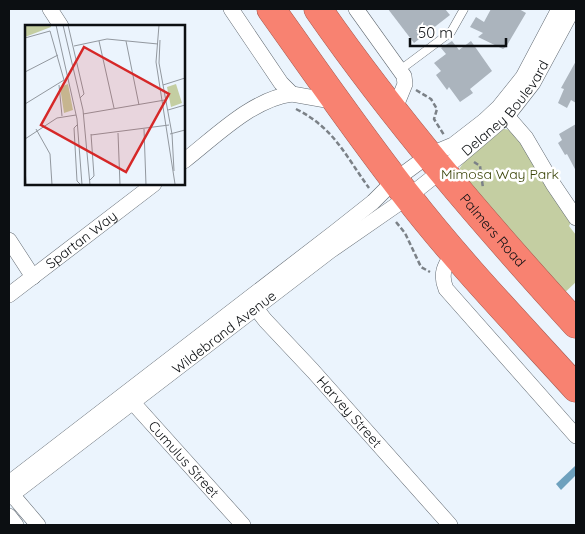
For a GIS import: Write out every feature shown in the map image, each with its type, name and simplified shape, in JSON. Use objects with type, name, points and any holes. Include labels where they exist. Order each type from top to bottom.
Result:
[{"type":"highway","points":[[271,9],[337,102],[392,197],[454,253],[576,388]]},
{"type":"highway","name":"Palmers Road","points":[[318,9],[394,111],[446,156],[502,242],[576,324]]},
{"type":"street","points":[[50,9],[59,25]]},
{"type":"street","points":[[231,9],[272,70],[294,95]]},
{"type":"street","points":[[356,9],[403,77],[394,111]]},
{"type":"street","name":"Delaney Boulevard","points":[[503,111],[559,9]]},
{"type":"street","name":"Delaney Boulevard","points":[[446,156],[503,111],[533,83],[573,9]]},
{"type":"street","points":[[253,107],[269,87],[272,70]]},
{"type":"street","points":[[185,160],[253,107],[268,99],[294,95],[337,102]]},
{"type":"street","points":[[503,111],[526,138],[576,218]]},
{"type":"street","name":"Wildebrand Avenue","points":[[392,197],[446,156]]},
{"type":"street","name":"Wildebrand Avenue","points":[[10,492],[129,397],[446,156]]},
{"type":"street","name":"Spartan Way","points":[[9,295],[153,185]]},
{"type":"street","points":[[9,240],[33,277]]},
{"type":"street","points":[[454,253],[446,263],[442,279],[451,294],[576,436]]},
{"type":"street","name":"Harvey Street","points":[[252,303],[450,525]]},
{"type":"street","name":"Cumulus Street","points":[[129,397],[243,525]]},
{"type":"street","points":[[10,492],[38,525]]},
{"type":"street","points":[[9,516],[16,525]]},
{"type":"lane","points":[[403,77],[451,32],[464,9]]},
{"type":"path","points":[[403,77],[431,99],[437,109],[434,119],[446,156],[480,166]]},
{"type":"path","points":[[294,95],[292,108],[324,126],[392,197],[405,233],[421,267],[442,279]]},
{"type":"green space","name":"Mimosa Way Park","points":[[504,129],[511,130],[516,134],[552,195],[571,222],[569,226],[576,235],[576,282],[561,296],[459,170],[478,146]]},
{"type":"water","points":[[575,466],[576,475],[561,490],[556,484]]},
{"type":"building","points":[[388,9],[445,9],[450,15],[414,43]]},
{"type":"building","points":[[491,9],[519,9],[526,13],[503,49],[478,37],[483,33],[470,27],[476,17],[484,22]]},
{"type":"building","points":[[452,41],[459,50],[471,41],[492,71],[470,89],[473,93],[460,102],[449,87],[447,90],[436,75],[441,71],[434,63],[446,54],[441,48]]},
{"type":"building","points":[[576,61],[576,103],[571,100],[567,108],[558,103],[564,89],[561,88]]},
{"type":"building","points":[[576,124],[576,171],[567,154],[565,155],[558,143],[562,140],[559,134]]}]
